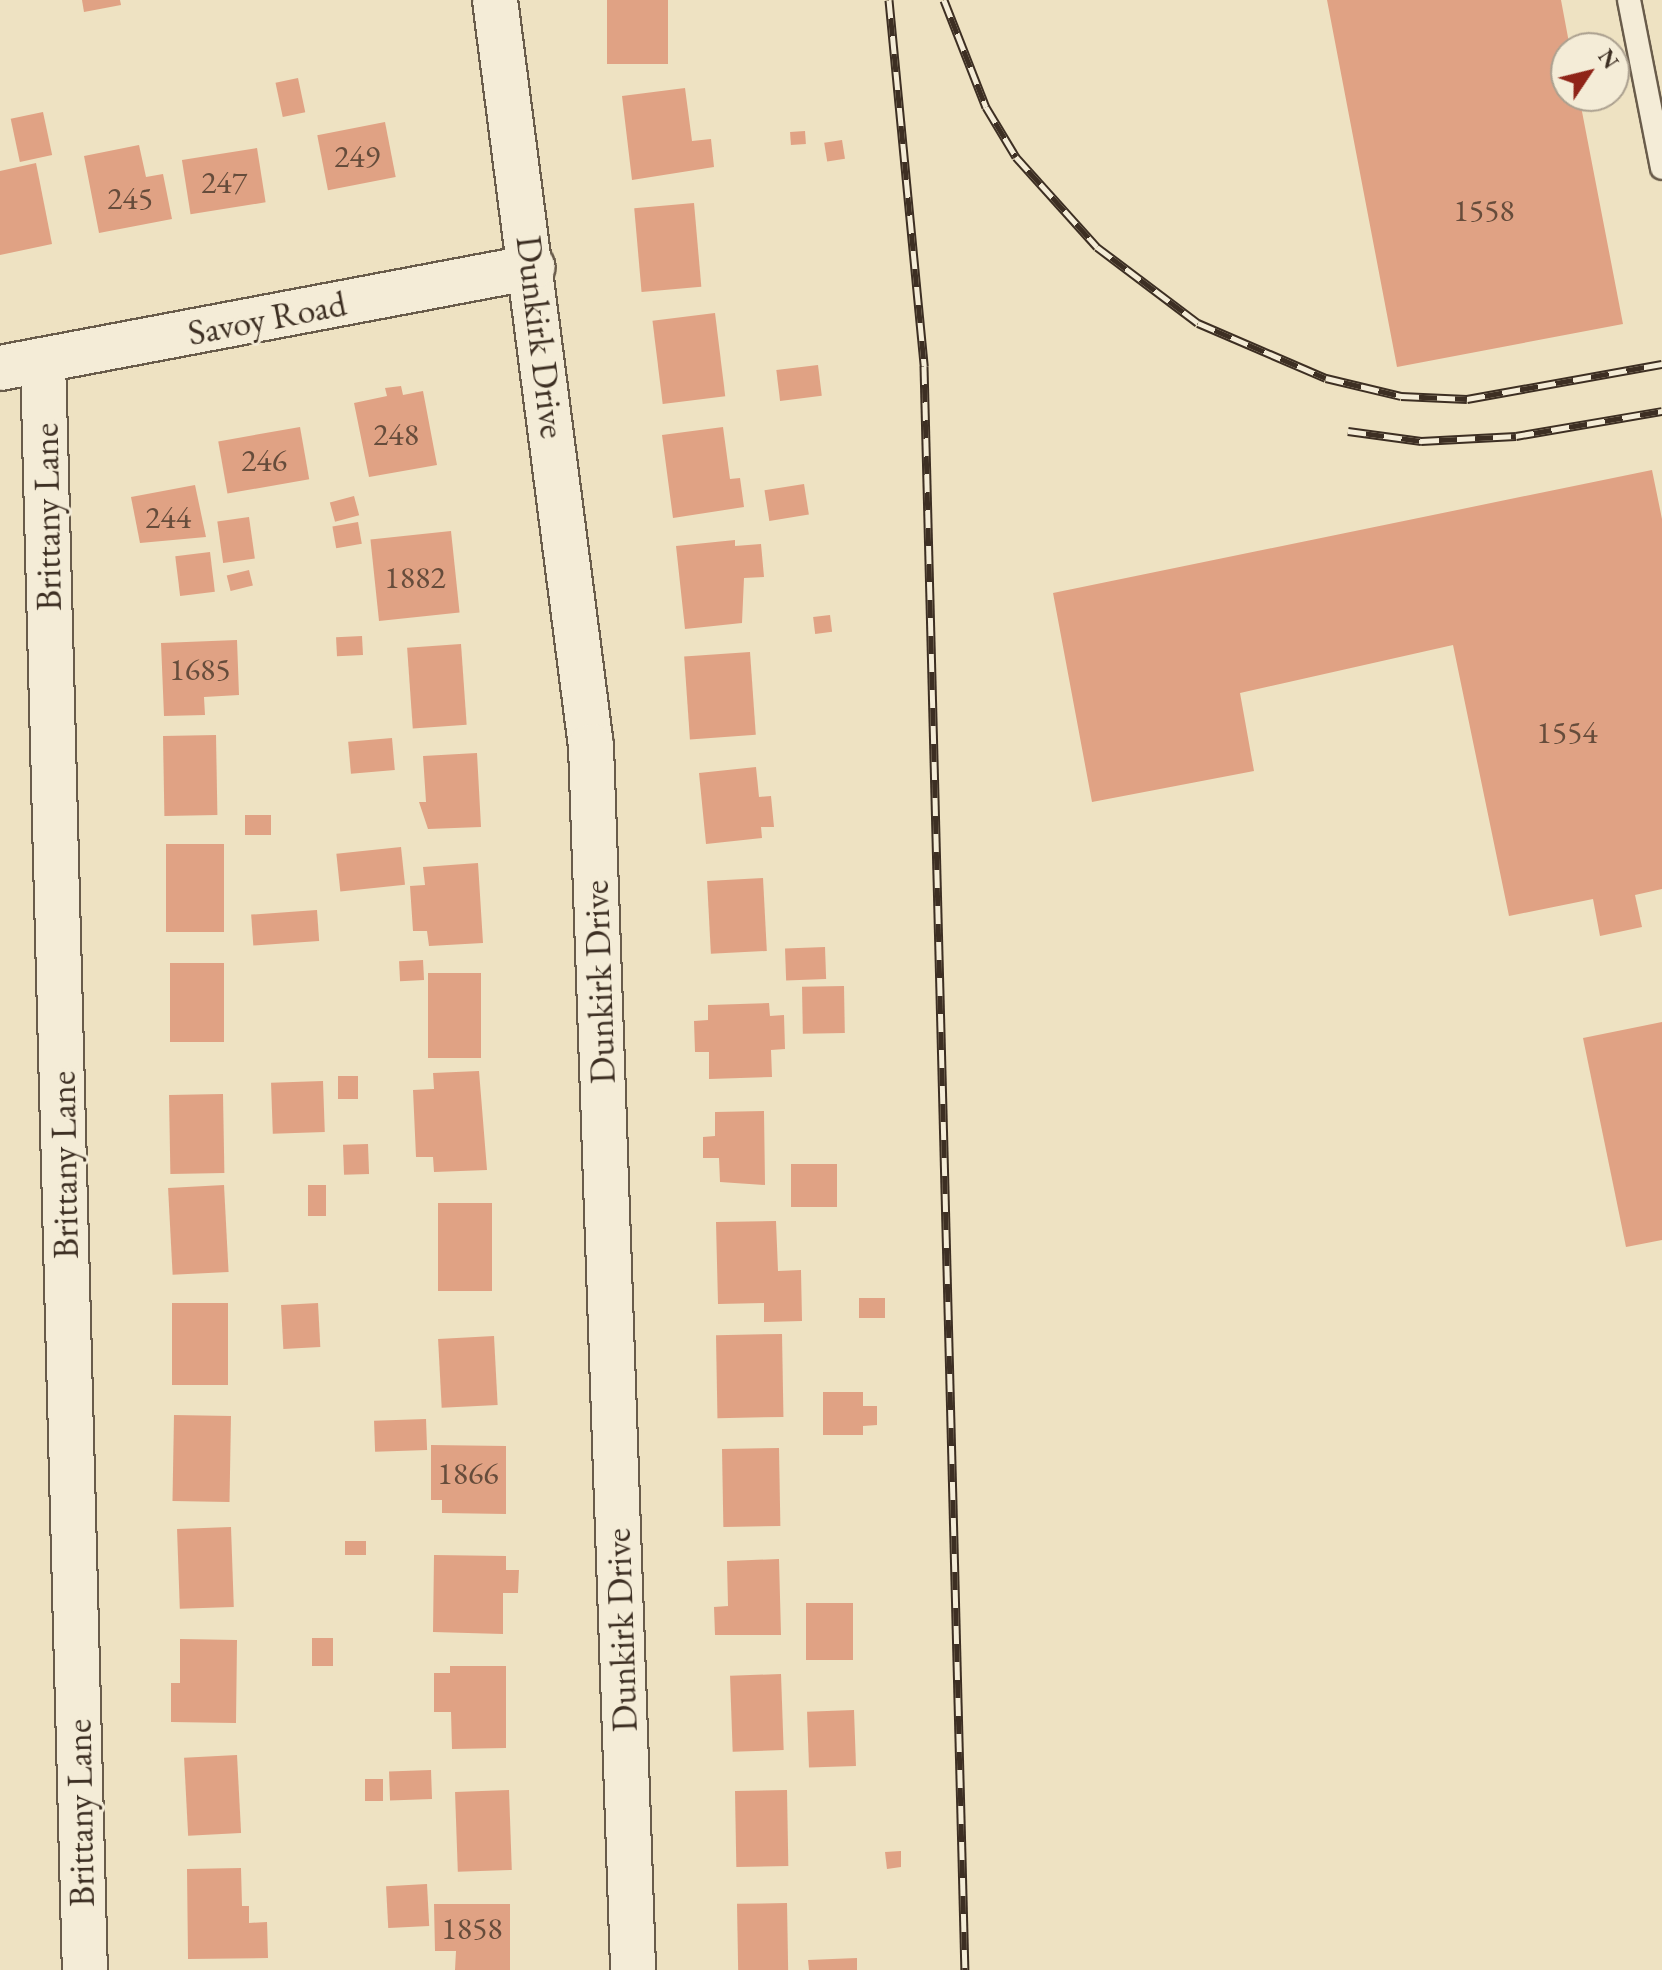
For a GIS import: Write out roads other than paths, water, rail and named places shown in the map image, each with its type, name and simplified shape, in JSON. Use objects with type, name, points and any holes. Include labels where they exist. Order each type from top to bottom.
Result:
[{"type":"street","name":"Dunkirk Drive","points":[[495,0],[533,267],[591,746],[633,1970]]},
{"type":"street","name":"Savoy Road","points":[[0,368],[533,267]]},
{"type":"street","name":"Brittany Lane","points":[[43,360],[85,1970]]},
{"type":"lane","points":[[1629,0],[1662,168]]},
{"type":"railway","points":[[889,0],[924,366],[965,1970]]},
{"type":"railway","points":[[944,0],[986,107],[1016,157],[1097,247],[1198,323],[1326,378],[1401,396],[1467,399],[1662,364]]},
{"type":"railway","points":[[1348,431],[1421,441],[1516,436],[1662,411]]}]
